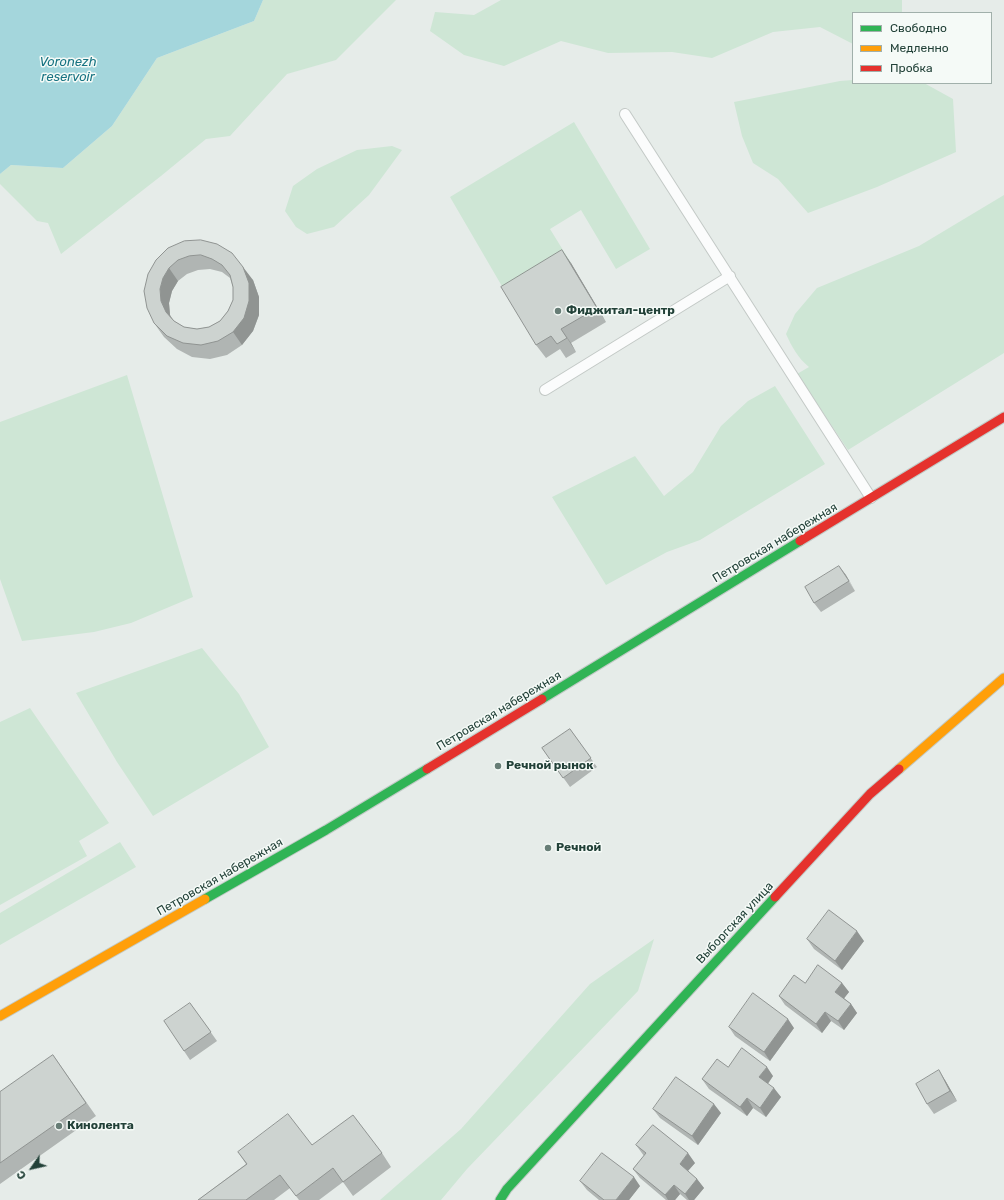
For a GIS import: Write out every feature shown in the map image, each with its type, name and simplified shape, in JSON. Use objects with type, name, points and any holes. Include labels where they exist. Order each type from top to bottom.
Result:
[{"type":"main road","name":"Петровская набережная","points":[[0,1016],[326,830],[1004,417]]},
{"type":"main road","name":"Выборгская улица","points":[[500,1200],[507,1189],[870,794],[1004,678]]},
{"type":"lane","points":[[625,114],[871,498]]},
{"type":"lane","points":[[545,390],[730,276]]},
{"type":"green space","points":[[263,0],[396,0],[336,60],[287,74],[230,136],[206,139],[61,254],[48,223],[37,221],[0,184],[0,174],[11,165],[63,168],[112,126],[157,58],[254,21]]},
{"type":"green space","points":[[501,0],[902,0],[902,12],[852,12],[852,43],[820,27],[773,32],[712,58],[672,52],[608,53],[561,41],[504,66],[464,55],[430,31],[435,12],[474,15]]},
{"type":"green space","points":[[852,80],[852,84],[926,84],[953,99],[956,152],[877,187],[808,213],[778,179],[753,163],[742,136],[734,102],[840,81]]},
{"type":"green space","points":[[574,122],[650,249],[616,269],[581,210],[550,229],[571,263],[510,300],[450,197]]},
{"type":"green space","points":[[392,146],[402,150],[369,195],[334,227],[307,234],[296,227],[285,211],[293,186],[317,169],[357,150]]},
{"type":"green space","points":[[1004,195],[1004,353],[848,450],[797,374],[809,367],[796,352],[786,334],[795,314],[817,288],[919,246]]},
{"type":"green space","points":[[127,375],[193,597],[131,623],[94,632],[22,641],[0,579],[0,422]]},
{"type":"green space","points":[[775,386],[825,464],[700,540],[667,552],[606,585],[552,497],[635,456],[664,496],[693,472],[721,426],[748,401]]},
{"type":"green space","points":[[202,648],[239,694],[269,747],[153,816],[117,762],[76,693]]},
{"type":"green space","points":[[30,708],[109,823],[79,841],[87,856],[0,905],[0,722]]},
{"type":"green space","points":[[120,842],[136,867],[0,945],[0,913]]},
{"type":"green space","points":[[654,939],[638,991],[467,1169],[441,1200],[380,1200],[461,1129],[590,984]]},
{"type":"water","name":"Voronezh reservoir","points":[[0,0],[263,0],[254,21],[157,58],[112,126],[63,168],[11,165],[0,174]]},
{"type":"building","points":[[201,240],[217,244],[232,253],[243,267],[249,283],[249,301],[244,318],[233,332],[218,341],[201,345],[183,343],[167,336],[154,323],[147,308],[144,291],[148,274],[156,260],[168,248],[184,241]],"holes":[[[201,255],[222,265],[230,275],[233,287],[233,300],[228,311],[220,321],[209,327],[197,329],[184,327],[174,321],[166,312],[161,301],[160,289],[163,278],[169,268],[178,260],[189,256]]]},
{"type":"building","name":"Фиджитал-центр","points":[[562,250],[597,308],[561,329],[567,338],[557,344],[551,336],[536,345],[501,287]]},
{"type":"building","points":[[839,566],[849,581],[814,603],[805,587]]},
{"type":"building","points":[[570,729],[591,758],[563,778],[542,748]]},
{"type":"building","points":[[829,910],[857,931],[835,961],[807,939]]},
{"type":"building","points":[[818,965],[842,983],[835,992],[851,1004],[838,1021],[825,1012],[816,1024],[779,996],[794,975],[805,983]]},
{"type":"building","points":[[753,993],[788,1019],[764,1052],[729,1027]]},
{"type":"building","points":[[190,1003],[211,1032],[184,1051],[164,1021]]},
{"type":"building","points":[[742,1048],[767,1067],[759,1077],[774,1088],[760,1108],[747,1098],[740,1107],[702,1079],[717,1059],[728,1067]]},
{"type":"building","points":[[53,1055],[86,1103],[0,1163],[0,1092]]},
{"type":"building","points":[[939,1070],[950,1091],[927,1104],[916,1084]]},
{"type":"building","points":[[676,1077],[714,1104],[692,1136],[653,1109]]},
{"type":"building","points":[[288,1114],[312,1145],[353,1115],[382,1153],[343,1182],[333,1168],[296,1196],[280,1175],[246,1200],[198,1200],[247,1164],[238,1152]]},
{"type":"building","points":[[653,1125],[688,1153],[680,1164],[697,1179],[685,1194],[674,1185],[665,1195],[633,1169],[646,1153],[636,1145]]},
{"type":"building","points":[[602,1153],[634,1177],[616,1200],[604,1200],[580,1181]]},
{"type":"traffic: fast","points":[[542,699],[800,541]]},
{"type":"traffic: fast","points":[[205,899],[326,830],[427,769]]},
{"type":"traffic: fast","points":[[500,1200],[507,1189],[775,897]]},
{"type":"traffic: slow","points":[[899,769],[1004,678]]},
{"type":"traffic: slow","points":[[0,1016],[205,899]]},
{"type":"traffic: jam","points":[[800,541],[1004,417]]},
{"type":"traffic: jam","points":[[427,769],[542,699]]},
{"type":"traffic: jam","points":[[775,897],[870,794],[899,769]]},
{"type":"place","name":"Фиджитал-центр","points":[[558,311]]},
{"type":"place","name":"Речной рынок","points":[[498,766]]},
{"type":"place","name":"Речной","points":[[548,848]]},
{"type":"place","name":"Кинолента","points":[[59,1126]]}]
